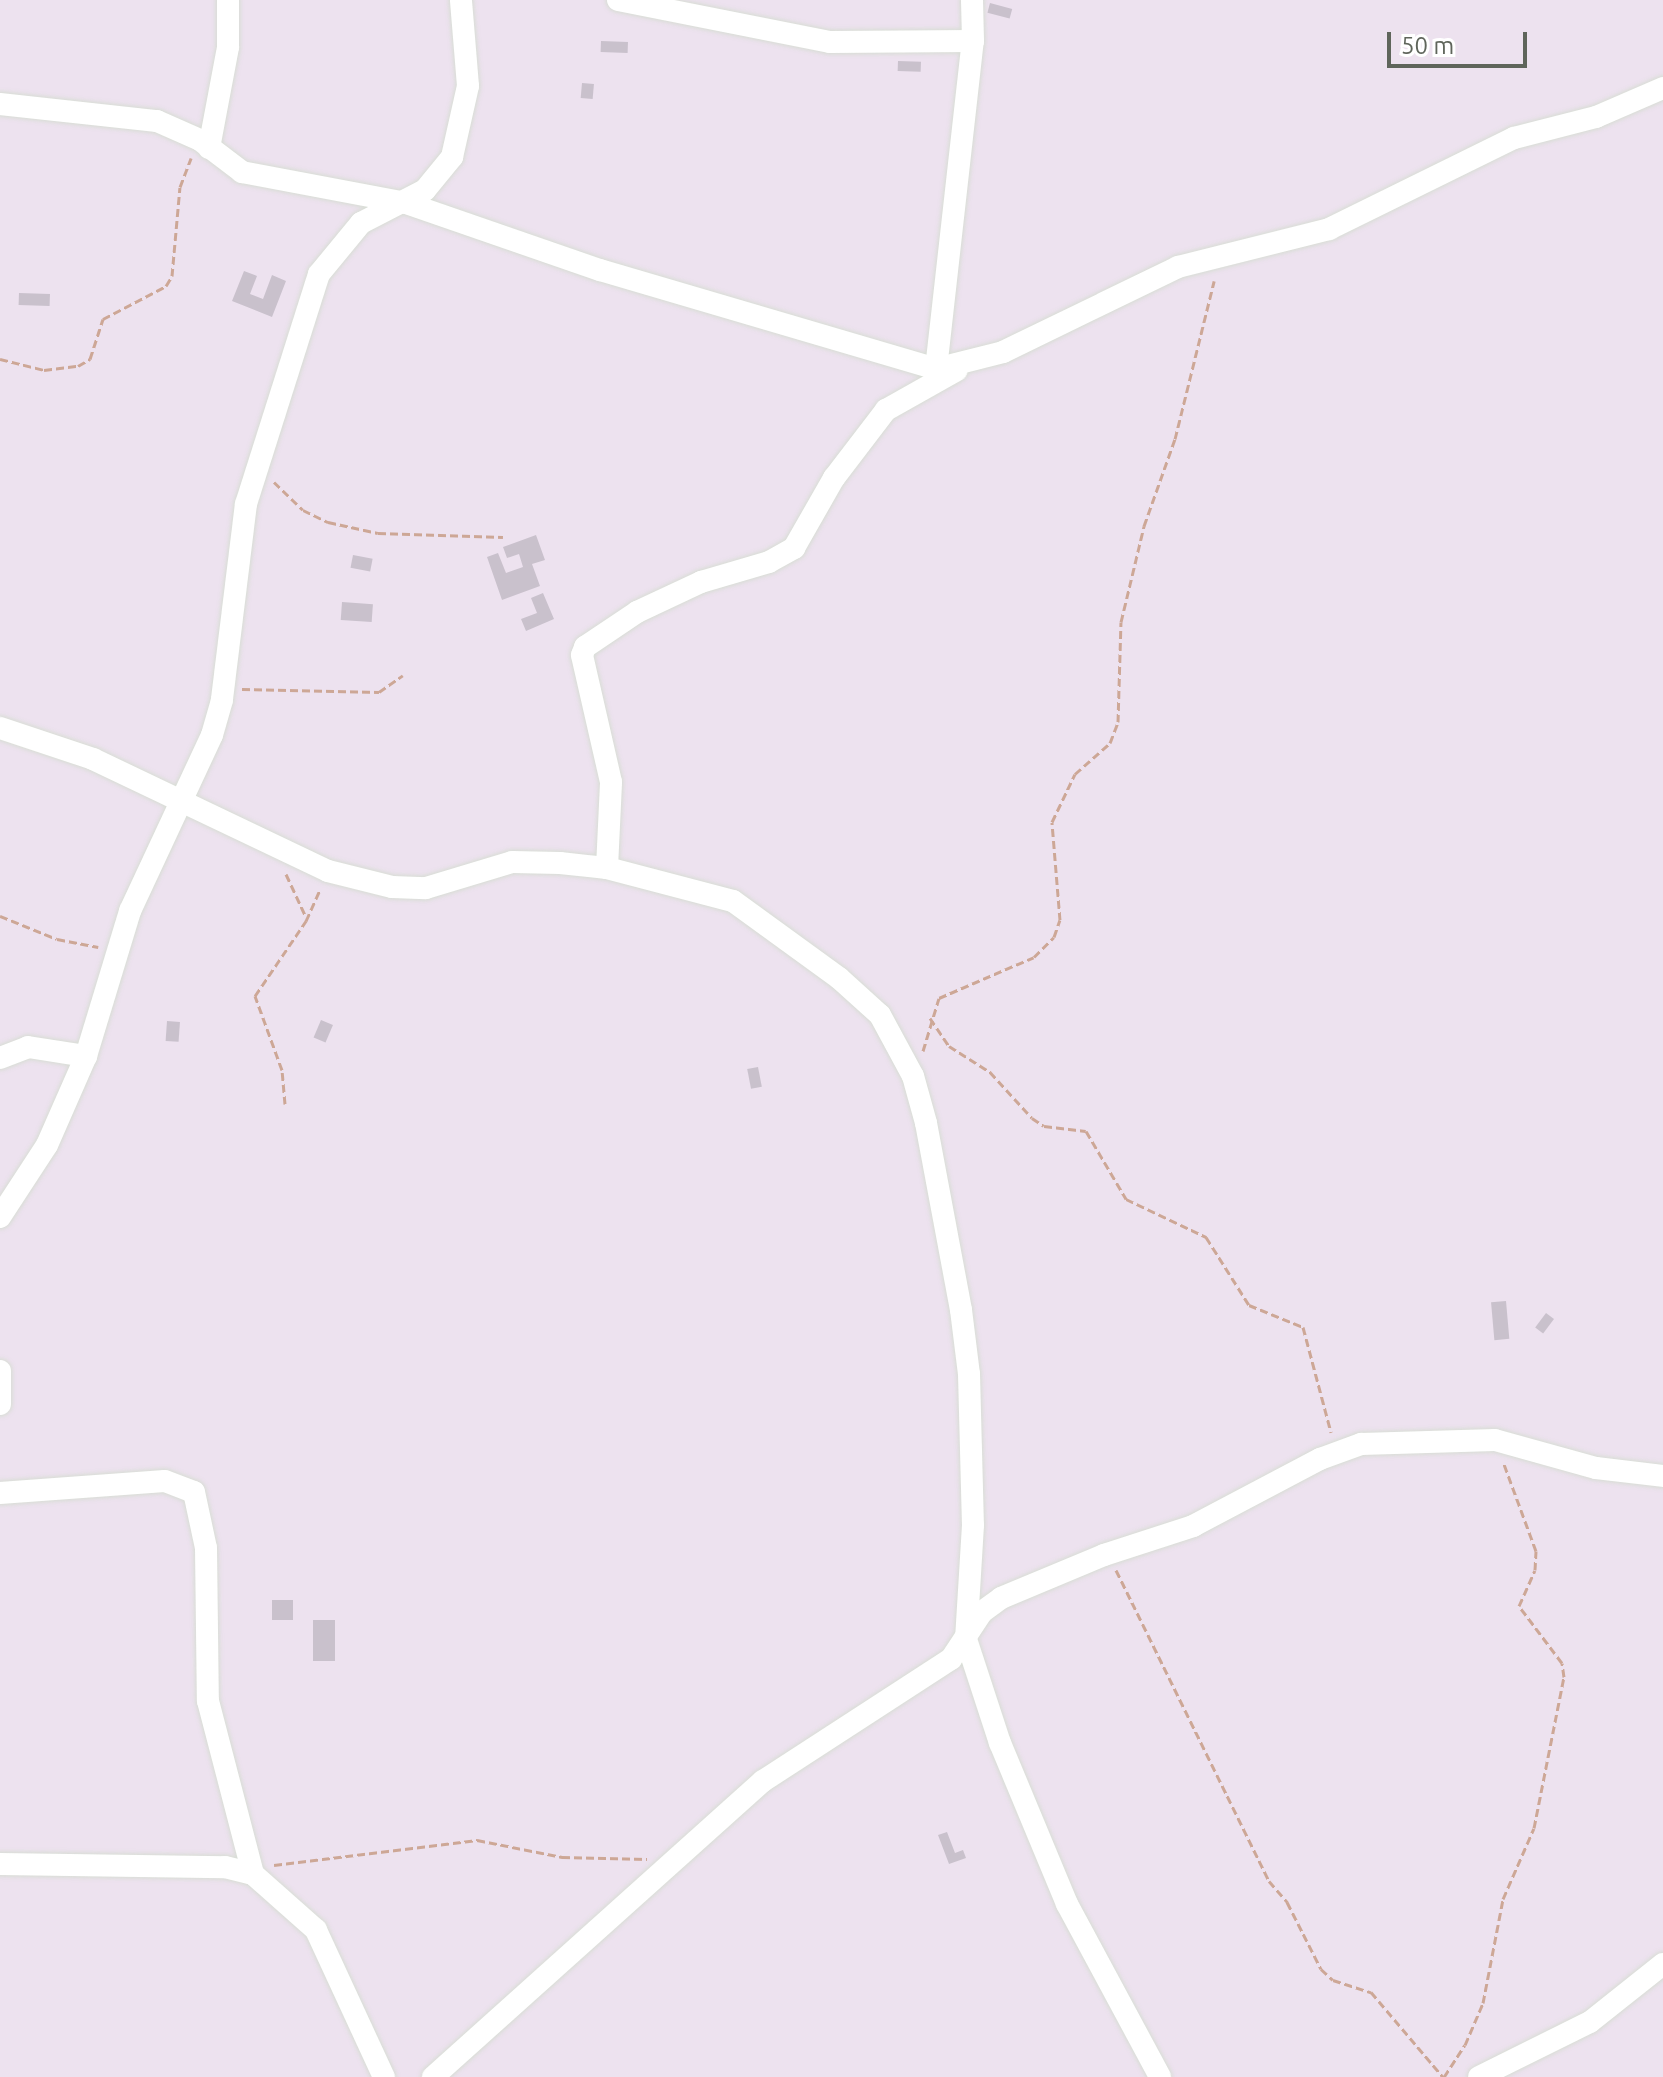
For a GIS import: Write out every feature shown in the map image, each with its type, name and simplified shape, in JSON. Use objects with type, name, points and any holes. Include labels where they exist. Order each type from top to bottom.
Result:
[{"type":"street","points":[[205,144],[228,47],[228,0]]},
{"type":"street","points":[[0,1217],[47,1145],[86,1056],[130,911],[212,735],[223,688],[238,549],[258,466],[319,274],[361,223],[406,203],[443,173],[460,129],[469,61],[461,0]]},
{"type":"street","points":[[618,0],[830,42],[973,41]]},
{"type":"street","points":[[936,369],[973,41],[972,0]]},
{"type":"street","points":[[0,104],[138,117],[176,126],[242,172],[406,203],[600,270],[936,369],[968,364],[1003,352],[1146,279],[1329,229],[1514,138],[1596,117],[1663,88]]},
{"type":"street","points":[[607,868],[611,782],[582,655],[585,647],[637,612],[701,582],[769,562],[794,548],[834,478],[886,410],[968,364]]},
{"type":"street","points":[[0,728],[93,759],[328,871],[406,889],[512,862],[607,868],[733,901],[758,916],[880,1015],[913,1076],[940,1195],[969,1374],[973,1525],[966,1639],[1000,1743],[1067,1904],[1160,2077]]},
{"type":"street","points":[[0,1058],[17,1047],[86,1056]]},
{"type":"street","points":[[0,1371],[0,1404]]},
{"type":"street","points":[[433,2077],[763,1781],[951,1659],[982,1612],[1001,1598],[1104,1555],[1235,1508],[1337,1451],[1431,1438],[1507,1442],[1596,1468],[1663,1476]]},
{"type":"street","points":[[0,1493],[165,1481],[194,1492],[206,1548],[208,1701],[252,1869],[316,1930],[384,2077]]},
{"type":"street","points":[[0,1864],[252,1869]]},
{"type":"street","points":[[1479,2077],[1590,2022],[1663,1964]]},
{"type":"path","points":[[0,359],[44,370],[78,366],[90,359],[103,319],[166,286],[172,276],[180,187],[205,144]]},
{"type":"path","points":[[913,1076],[939,998],[978,985],[1044,949],[1060,920],[1063,903],[1052,822],[1075,774],[1110,743],[1118,722],[1121,622],[1144,526],[1180,420],[1219,257]]},
{"type":"path","points":[[258,466],[303,510],[328,522],[378,533],[503,537]]},
{"type":"path","points":[[223,688],[379,692],[403,675]]},
{"type":"path","points":[[265,841],[299,894],[306,921]]},
{"type":"path","points":[[285,1104],[282,1070],[255,996],[306,921],[328,871]]},
{"type":"path","points":[[0,916],[57,939],[117,952]]},
{"type":"path","points":[[930,1018],[949,1046],[990,1072],[1032,1118],[1044,1126],[1086,1131],[1126,1199],[1206,1237],[1249,1305],[1303,1327],[1337,1451]]},
{"type":"path","points":[[1104,1555],[1121,1577],[1269,1881],[1287,1902],[1321,1969],[1333,1980],[1371,1992],[1444,2077],[1465,2045],[1483,2003],[1503,1899],[1534,1828],[1564,1677],[1562,1663],[1519,1606],[1535,1570],[1536,1551],[1509,1485],[1504,1461],[1507,1442]]},
{"type":"path","points":[[252,1869],[477,1840],[562,1857],[678,1857]]},
{"type":"building","points":[[990,3],[1012,9],[1010,19],[987,13]]},
{"type":"building","points":[[601,41],[628,42],[628,53],[601,52]]},
{"type":"building","points":[[898,61],[921,62],[921,72],[898,71]]},
{"type":"building","points":[[582,83],[594,84],[593,99],[581,98]]},
{"type":"building","points":[[244,271],[257,276],[250,294],[263,299],[272,275],[286,281],[272,317],[232,301]]},
{"type":"building","points":[[19,293],[50,294],[50,306],[19,305]]},
{"type":"building","points":[[536,535],[545,560],[532,564],[540,586],[502,600],[487,557],[498,553],[506,573],[523,567],[519,554],[507,558],[503,547]]},
{"type":"building","points":[[353,555],[373,559],[370,572],[351,568]]},
{"type":"building","points":[[543,593],[554,619],[526,631],[521,619],[537,613],[531,598]]},
{"type":"building","points":[[342,602],[373,604],[372,622],[341,620]]},
{"type":"building","points":[[321,1020],[333,1025],[326,1043],[314,1037]]},
{"type":"building","points":[[167,1021],[180,1022],[179,1042],[166,1041]]},
{"type":"building","points":[[758,1067],[762,1087],[751,1089],[747,1069]]},
{"type":"building","points":[[1506,1301],[1509,1339],[1494,1340],[1491,1302]]},
{"type":"building","points":[[1546,1313],[1554,1319],[1543,1333],[1535,1327]]},
{"type":"building","points":[[272,1600],[293,1600],[293,1620],[272,1620]]},
{"type":"building","points":[[313,1620],[335,1620],[335,1661],[313,1661]]},
{"type":"building","points":[[947,1832],[955,1853],[963,1850],[966,1858],[949,1864],[938,1835]]}]
